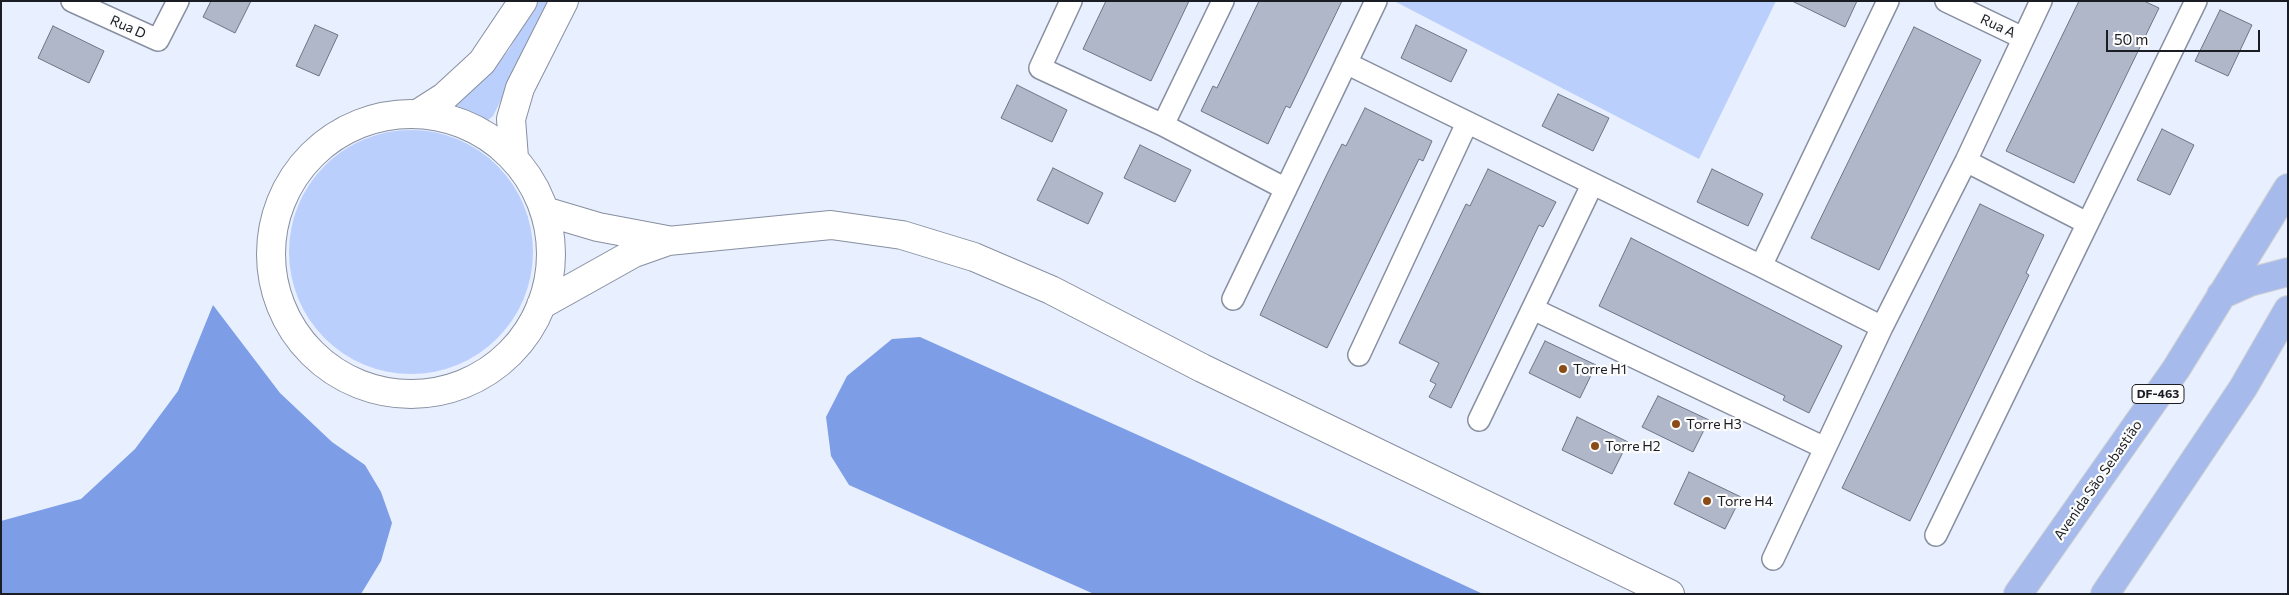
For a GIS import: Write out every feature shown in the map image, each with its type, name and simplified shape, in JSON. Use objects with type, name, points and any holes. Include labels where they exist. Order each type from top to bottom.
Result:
[{"type":"main road","name":"Avenida São Sebastião","points":[[2018,594],[2176,369],[2288,188]]},
{"type":"main road","points":[[2222,295],[2250,282],[2288,272]]},
{"type":"main road","points":[[2105,594],[2277,340],[2288,310]]},
{"type":"street","name":"Rua D","points":[[72,1],[158,40],[178,1]]},
{"type":"street","points":[[419,113],[444,96],[482,62],[524,1]]},
{"type":"street","points":[[514,158],[511,119],[520,88],[564,1]]},
{"type":"street","points":[[1071,1],[1040,68],[1162,125],[1286,189]]},
{"type":"street","points":[[1162,125],[1222,1]]},
{"type":"street","points":[[1233,299],[1376,1]]},
{"type":"street","points":[[1761,266],[1888,1]]},
{"type":"street","name":"Rua A","points":[[1946,1],[2023,38]]},
{"type":"street","points":[[1773,559],[1882,327],[1966,160],[2041,1]]},
{"type":"street","points":[[1936,535],[2196,1]]},
{"type":"street","points":[[1346,63],[1882,327]]},
{"type":"street","points":[[419,113],[454,120],[478,131],[514,158],[532,183],[544,211],[551,258],[542,305],[518,346],[481,376],[437,393],[418,394],[390,394],[345,379],[307,350],[282,310],[271,264],[276,216],[296,173],[329,140],[372,119],[419,113]]},
{"type":"street","points":[[1359,355],[1468,123]]},
{"type":"street","points":[[1966,160],[2087,223]]},
{"type":"street","points":[[1479,420],[1592,185]]},
{"type":"street","points":[[544,211],[598,227],[668,241]]},
{"type":"street","points":[[542,305],[634,253],[668,241],[831,225],[902,235],[974,257],[1051,290],[1202,368],[1670,594]]},
{"type":"street","points":[[1533,309],[1825,448]]},
{"type":"shaded area","points":[[535,1],[551,1],[493,116],[488,120],[453,104],[486,77],[509,50]]},
{"type":"shaded area","points":[[1394,1],[1776,1],[1699,159]]},
{"type":"shaded area","points":[[399,130],[423,130],[446,135],[469,144],[489,157],[506,174],[524,205],[531,228],[533,252],[531,276],[519,310],[506,330],[489,347],[469,360],[446,369],[423,374],[399,374],[376,369],[353,360],[333,347],[316,330],[303,310],[294,287],[289,264],[289,240],[294,217],[303,194],[316,174],[333,157],[353,144],[376,135]]},
{"type":"water","points":[[213,305],[280,393],[332,442],[365,465],[381,492],[392,523],[381,561],[361,594],[1,594],[1,521],[81,499],[135,449],[178,391]]},
{"type":"water","points":[[920,337],[1189,458],[1483,594],[1094,594],[849,485],[831,456],[826,417],[847,376],[892,339]]},
{"type":"building","points":[[211,1],[251,1],[235,33],[203,17]]},
{"type":"building","points":[[1106,1],[1189,1],[1151,81],[1083,49]]},
{"type":"building","points":[[1259,1],[1342,1],[1290,108],[1286,106],[1268,144],[1201,111],[1213,86],[1217,88]]},
{"type":"building","points":[[1792,1],[1857,1],[1845,27]]},
{"type":"building","points":[[2079,1],[2144,1],[2159,8],[2074,183],[2006,151]]},
{"type":"building","points":[[2220,10],[2252,25],[2228,76],[2195,61]]},
{"type":"building","points":[[315,25],[338,35],[319,76],[296,66]]},
{"type":"building","points":[[1416,25],[1467,50],[1451,82],[1401,58]]},
{"type":"building","points":[[53,26],[104,51],[89,83],[38,58]]},
{"type":"building","points":[[1914,27],[1981,60],[1879,270],[1811,238]]},
{"type":"building","points":[[1017,85],[1067,110],[1052,142],[1001,118]]},
{"type":"building","points":[[1558,94],[1609,118],[1593,151],[1542,126]]},
{"type":"building","points":[[1365,108],[1432,141],[1423,161],[1419,159],[1327,348],[1260,315],[1342,144],[1346,146]]},
{"type":"building","points":[[2162,129],[2194,145],[2170,195],[2137,180]]},
{"type":"building","points":[[1140,145],[1191,170],[1175,202],[1124,178]]},
{"type":"building","points":[[1053,168],[1103,193],[1088,224],[1037,200]]},
{"type":"building","points":[[1488,169],[1556,202],[1543,227],[1539,225],[1451,408],[1429,397],[1436,384],[1430,381],[1439,363],[1399,343],[1466,204],[1470,206]]},
{"type":"building","points":[[1712,169],[1763,194],[1748,226],[1697,202]]},
{"type":"building","points":[[1980,204],[2044,235],[2026,273],[2029,275],[1910,521],[1842,488]]},
{"type":"building","points":[[1631,238],[1842,346],[1809,413],[1783,400],[1785,396],[1599,306]]},
{"type":"building","name":"Torre H1","points":[[1545,341],[1596,365],[1580,398],[1529,373]]},
{"type":"building","name":"Torre H3","points":[[1658,396],[1709,420],[1693,452],[1642,427]]},
{"type":"building","name":"Torre H2","points":[[1577,417],[1628,442],[1612,474],[1562,450]]},
{"type":"building","name":"Torre H4","points":[[1689,472],[1741,497],[1725,529],[1674,504]]},
{"type":"place","name":"Torre H1","points":[[1563,369]]},
{"type":"place","name":"Torre H3","points":[[1676,424]]},
{"type":"place","name":"Torre H2","points":[[1595,446]]},
{"type":"place","name":"Torre H4","points":[[1707,501]]}]
